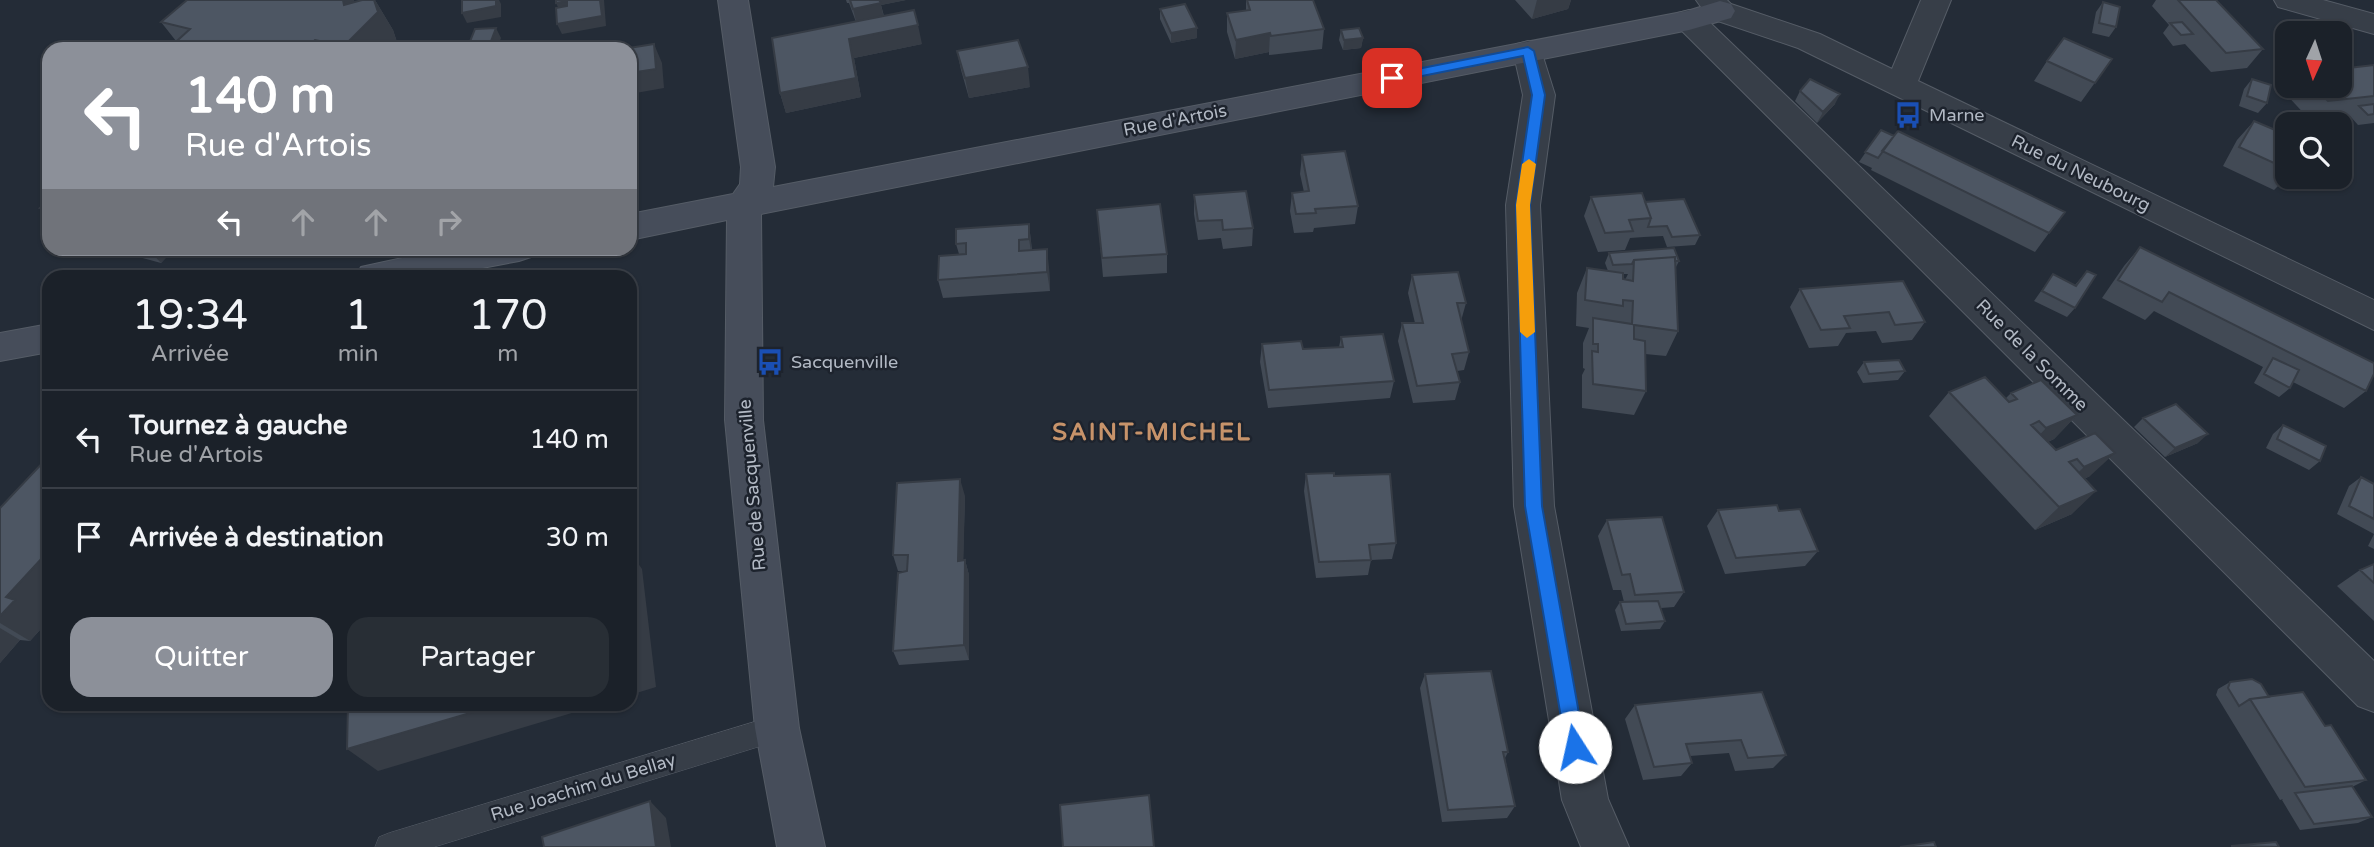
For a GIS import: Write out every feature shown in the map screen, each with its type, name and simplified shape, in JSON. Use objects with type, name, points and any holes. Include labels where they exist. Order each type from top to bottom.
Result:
[{"type":"street","name":"Rue de Sacquenville","points":[[733,0],[758,167],[757,185],[744,205],[744,420],[777,728],[801,847]]},
{"type":"street","points":[[1901,85],[1936,0]]},
{"type":"street","points":[[2289,0],[2374,24]]},
{"type":"street","name":"Rue d'Artois","points":[[637,226],[1528,51],[1706,10]]},
{"type":"street","name":"Rue du Neubourg","points":[[1706,10],[1809,41],[2374,316]]},
{"type":"street","name":"Rue de la Somme","points":[[1706,10],[2374,691]]},
{"type":"street","points":[[1528,51],[1539,95],[1523,205],[1534,506],[1585,800],[1605,847]]},
{"type":"street","points":[[405,270],[478,256]]},
{"type":"street","points":[[0,347],[42,339]]},
{"type":"lane","name":"Rue Joachim du Bellay","points":[[389,847],[777,728]]},
{"type":"building","points":[[187,0],[343,0],[344,5],[374,0],[378,12],[348,42],[176,42],[190,29],[161,22]]},
{"type":"building","points":[[462,0],[496,0],[496,6],[462,13]]},
{"type":"building","points":[[556,0],[600,0],[602,16],[557,24],[556,8],[567,6],[567,1],[556,3]]},
{"type":"building","points":[[850,0],[879,0],[881,3],[853,9]]},
{"type":"building","points":[[1247,0],[1313,0],[1324,29],[1271,36],[1270,33],[1236,40],[1227,13],[1250,10]]},
{"type":"building","points":[[2178,0],[2216,0],[2263,49],[2226,53]]},
{"type":"building","points":[[2103,2],[2120,7],[2116,27],[2099,23]]},
{"type":"building","points":[[1185,4],[1197,28],[1171,33],[1160,9]]},
{"type":"building","points":[[914,10],[918,25],[849,39],[856,78],[780,93],[772,38]]},
{"type":"building","points":[[2182,22],[2193,34],[2181,35],[2170,23]]},
{"type":"building","points":[[496,28],[491,42],[470,42],[475,29]]},
{"type":"building","points":[[1359,28],[1363,38],[1344,40],[1341,30]]},
{"type":"building","points":[[2064,38],[2112,59],[2095,83],[2047,61]]},
{"type":"building","points":[[1018,40],[1028,67],[965,78],[957,51]]},
{"type":"building","points":[[654,44],[656,69],[637,72],[637,47]]},
{"type":"building","points":[[2374,65],[2374,96],[2328,101],[2325,98],[2352,98],[2352,68]]},
{"type":"building","points":[[1810,79],[1840,94],[1823,112],[1800,91]]},
{"type":"building","points":[[2252,79],[2271,85],[2267,103],[2247,96]]},
{"type":"building","points":[[2374,104],[2374,114],[2368,115],[2359,106]]},
{"type":"building","points":[[2254,121],[2275,130],[2275,164],[2239,147]]},
{"type":"building","points":[[1881,130],[1894,136],[1878,158],[1865,152]]},
{"type":"building","points":[[1898,131],[2065,212],[2049,233],[1882,151]]},
{"type":"building","points":[[1345,151],[1358,206],[1315,209],[1316,213],[1296,214],[1292,193],[1309,191],[1302,155]]},
{"type":"building","points":[[1246,191],[1253,228],[1223,230],[1222,220],[1198,221],[1194,195]]},
{"type":"building","points":[[1642,193],[1651,218],[1629,220],[1633,231],[1605,233],[1591,197]]},
{"type":"building","points":[[1684,199],[1700,235],[1672,237],[1667,226],[1648,227],[1651,218],[1645,202]]},
{"type":"building","points":[[1160,204],[1167,254],[1102,258],[1097,210]]},
{"type":"building","points":[[1029,224],[1029,239],[1019,240],[1019,251],[1047,249],[1047,272],[938,280],[939,256],[966,254],[966,243],[956,244],[956,229]]},
{"type":"building","points":[[2140,247],[2374,363],[2374,374],[2366,391],[2169,292],[2162,302],[2118,280]]},
{"type":"building","points":[[1674,248],[1679,261],[1675,261],[1675,257],[1634,260],[1632,264],[1613,265],[1609,253]]},
{"type":"building","points":[[1675,257],[1678,331],[1634,325],[1634,339],[1645,341],[1646,391],[1593,384],[1592,351],[1598,352],[1598,344],[1593,344],[1593,318],[1632,324],[1633,301],[1623,300],[1623,306],[1585,300],[1587,268],[1623,273],[1623,279],[1633,281],[1634,260]]},
{"type":"building","points":[[2087,271],[2096,275],[2075,308],[2042,291],[2053,274],[2076,286]]},
{"type":"building","points":[[1458,272],[1466,303],[1457,303],[1469,352],[1452,354],[1460,382],[1417,386],[1402,323],[1423,323],[1412,275]]},
{"type":"building","points":[[1903,281],[1925,322],[1895,325],[1889,312],[1844,316],[1850,328],[1821,330],[1800,289]]},
{"type":"building","points":[[1383,334],[1394,381],[1269,390],[1262,344],[1301,341],[1303,349],[1343,347],[1341,337]]},
{"type":"building","points":[[2273,358],[2299,370],[2290,388],[2264,374]]},
{"type":"building","points":[[1899,360],[1905,371],[1869,374],[1864,362]]},
{"type":"building","points":[[1985,377],[2009,402],[2017,399],[2011,393],[2041,380],[2077,415],[2046,428],[2039,421],[2031,425],[2056,450],[2095,433],[2115,453],[2084,467],[2077,459],[2069,462],[2096,491],[2059,507],[1949,392]]},
{"type":"building","points":[[2176,404],[2208,434],[2175,448],[2143,418]]},
{"type":"building","points":[[2283,425],[2326,446],[2320,461],[2277,439]]},
{"type":"building","points":[[42,463],[42,559],[6,597],[15,600],[0,616],[0,508]]},
{"type":"building","points":[[1334,473],[1334,476],[1390,474],[1396,543],[1369,545],[1371,560],[1319,562],[1306,474]]},
{"type":"building","points":[[2361,477],[2374,484],[2374,519],[2349,506]]},
{"type":"building","points":[[960,479],[958,561],[965,560],[964,645],[893,651],[898,573],[907,571],[908,555],[893,555],[897,483]]},
{"type":"building","points":[[1777,505],[1779,511],[1800,509],[1818,551],[1736,558],[1718,510]]},
{"type":"building","points":[[1662,517],[1684,592],[1635,595],[1630,574],[1622,575],[1607,520]]},
{"type":"building","points":[[2374,564],[2374,583],[2360,570]]},
{"type":"building","points":[[1658,601],[1665,621],[1626,624],[1620,602]]},
{"type":"building","points":[[1491,671],[1508,752],[1503,752],[1515,806],[1448,810],[1425,674]]},
{"type":"building","points":[[2252,679],[2261,684],[2269,697],[2250,699],[2239,706],[2228,688],[2230,682]]},
{"type":"building","points":[[1762,692],[1786,755],[1748,758],[1741,740],[1686,744],[1692,763],[1654,767],[1635,705]]},
{"type":"building","points":[[2303,692],[2325,726],[2331,725],[2366,780],[2305,787],[2250,699]]},
{"type":"building","points":[[348,711],[477,711],[347,749]]},
{"type":"building","points":[[2352,786],[2372,817],[2314,824],[2295,793]]},
{"type":"building","points":[[1149,795],[1154,847],[1063,847],[1060,805]]},
{"type":"building","points":[[650,801],[656,847],[544,847],[542,837]]},
{"type":"building","points":[[1934,842],[1936,847],[1900,847]]},
{"type":"building","points":[[2276,842],[2279,847],[2231,846]]},
{"type":"slow traffic","points":[[1527,332],[1523,205],[1529,164]]},
{"type":"place","name":"Marne","points":[[1908,115]]},
{"type":"place","name":"Sacquenville","points":[[770,362]]},
{"type":"district","name":"SAINT-MICHEL","points":[[1152,432]]},
{"type":"route","points":[[1392,78],[1528,51],[1539,95],[1523,205],[1534,506],[1575,747]]}]
